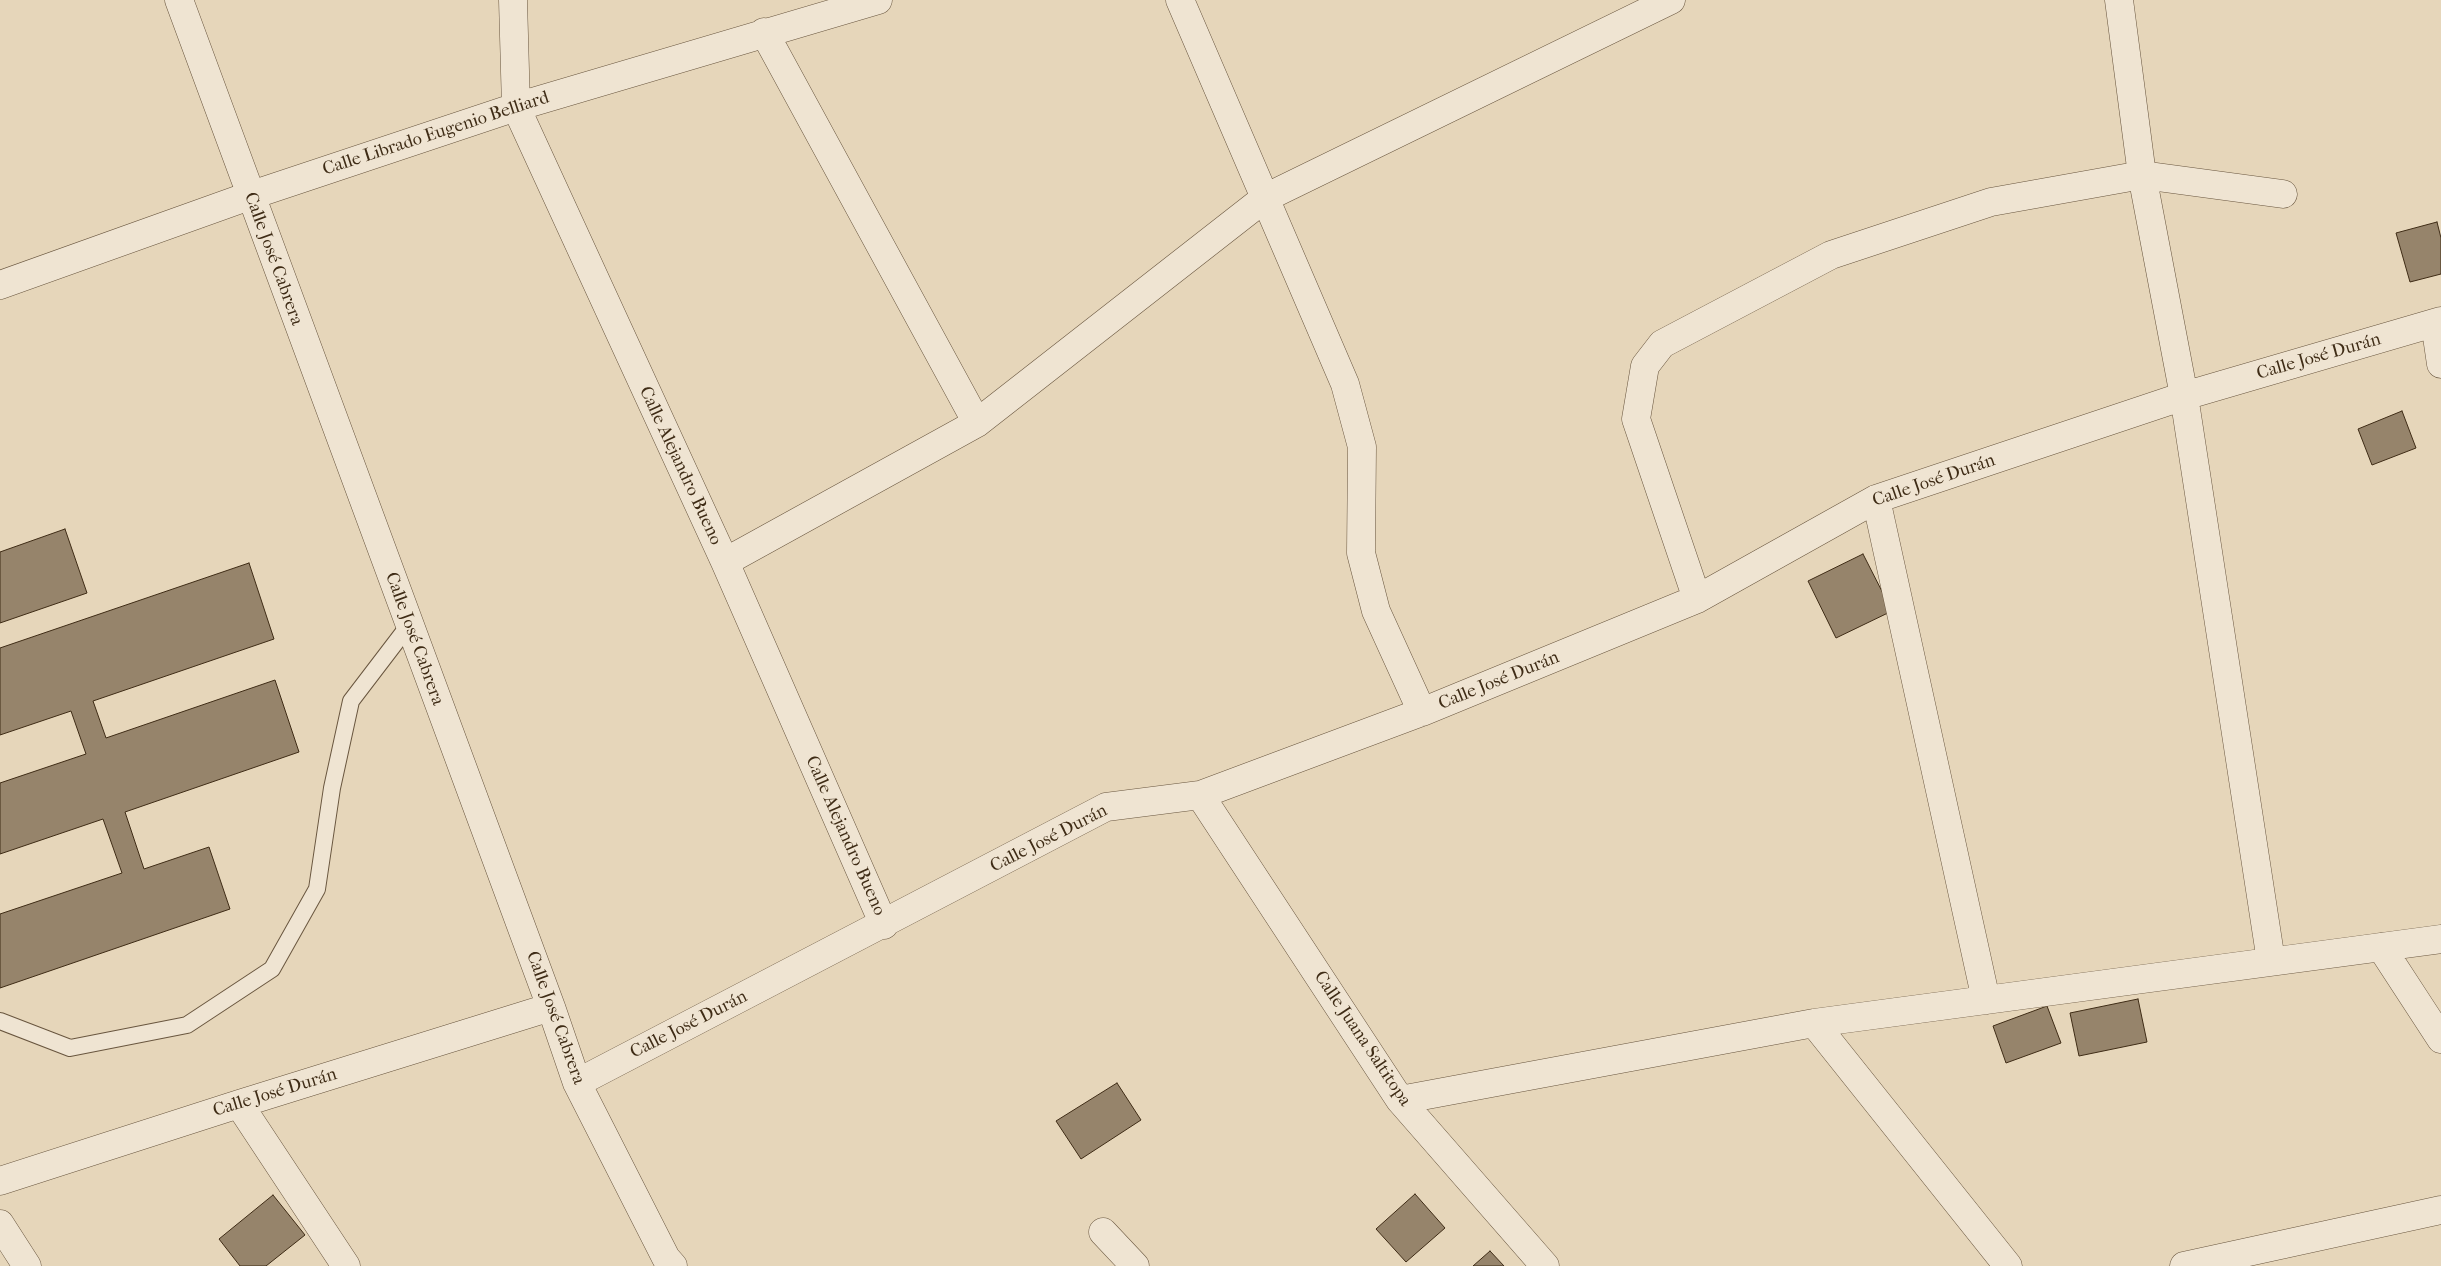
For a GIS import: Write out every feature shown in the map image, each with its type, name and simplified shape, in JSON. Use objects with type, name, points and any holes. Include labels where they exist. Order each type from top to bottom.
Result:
[{"type":"street","name":"Calle José Cabrera","points":[[179,0],[249,196],[551,1007],[577,1084],[666,1258],[673,1266]]},
{"type":"street","name":"Calle Alejandro Bueno","points":[[513,0],[516,107],[725,562],[884,925]]},
{"type":"street","name":"Calle Librado Eugenio Belliard","points":[[0,285],[249,196],[516,107],[764,32],[878,0]]},
{"type":"street","points":[[1180,0],[1346,384],[1362,447],[1361,553],[1376,610],[1422,712]]},
{"type":"street","points":[[725,562],[977,423],[1264,198],[1671,0]]},
{"type":"street","points":[[2119,0],[2142,176],[2184,396],[2271,962]]},
{"type":"street","points":[[764,32],[977,423]]},
{"type":"street","points":[[1697,599],[1636,419],[1644,366],[1662,344],[1831,255],[1991,202],[2142,176],[2283,194]]},
{"type":"street","points":[[2438,322],[2441,364]]},
{"type":"street","name":"Calle José Durán","points":[[577,1084],[884,925],[1106,807],[1200,795],[1422,712],[1697,599],[1876,500],[2184,396],[2438,322]]},
{"type":"street","points":[[1876,500],[1986,1000]]},
{"type":"street","name":"Calle Juana Saltitopa","points":[[1200,795],[1400,1100],[1545,1266]]},
{"type":"street","points":[[1400,1100],[1814,1023],[2441,939]]},
{"type":"street","points":[[2381,947],[2441,1039]]},
{"type":"street","name":"Calle José Durán","points":[[0,1181],[551,1007]]},
{"type":"street","points":[[1814,1023],[2008,1266]]},
{"type":"street","points":[[239,1104],[346,1266]]},
{"type":"street","points":[[2184,1266],[2441,1210]]},
{"type":"street","points":[[0,1224],[27,1266]]},
{"type":"street","points":[[1103,1232],[1135,1266]]},
{"type":"lane","points":[[0,1021],[70,1048],[187,1024],[272,969],[317,889],[332,788],[351,701],[409,625]]},
{"type":"building","points":[[2437,222],[2441,238],[2441,274],[2410,282],[2396,233]]},
{"type":"building","points":[[2402,411],[2416,448],[2372,465],[2358,429]]},
{"type":"building","points":[[65,529],[87,593],[0,623],[0,552]]},
{"type":"building","points":[[1863,554],[1892,611],[1836,638],[1808,581]]},
{"type":"building","points":[[249,563],[274,639],[93,701],[106,738],[275,680],[299,752],[125,812],[144,869],[209,847],[230,909],[0,988],[0,914],[122,873],[103,819],[0,854],[0,783],[86,754],[71,711],[0,735],[0,648]]},
{"type":"building","points":[[2138,999],[2147,1042],[2079,1056],[2070,1013]]},
{"type":"building","points":[[2047,1006],[2061,1043],[2006,1063],[1993,1026]]},
{"type":"building","points":[[1117,1083],[1141,1120],[1081,1159],[1056,1121]]},
{"type":"building","points":[[1415,1194],[1445,1228],[1406,1262],[1376,1229]]},
{"type":"building","points":[[273,1195],[305,1235],[266,1266],[240,1266],[219,1239]]},
{"type":"building","points":[[1490,1251],[1504,1266],[1473,1266]]}]
